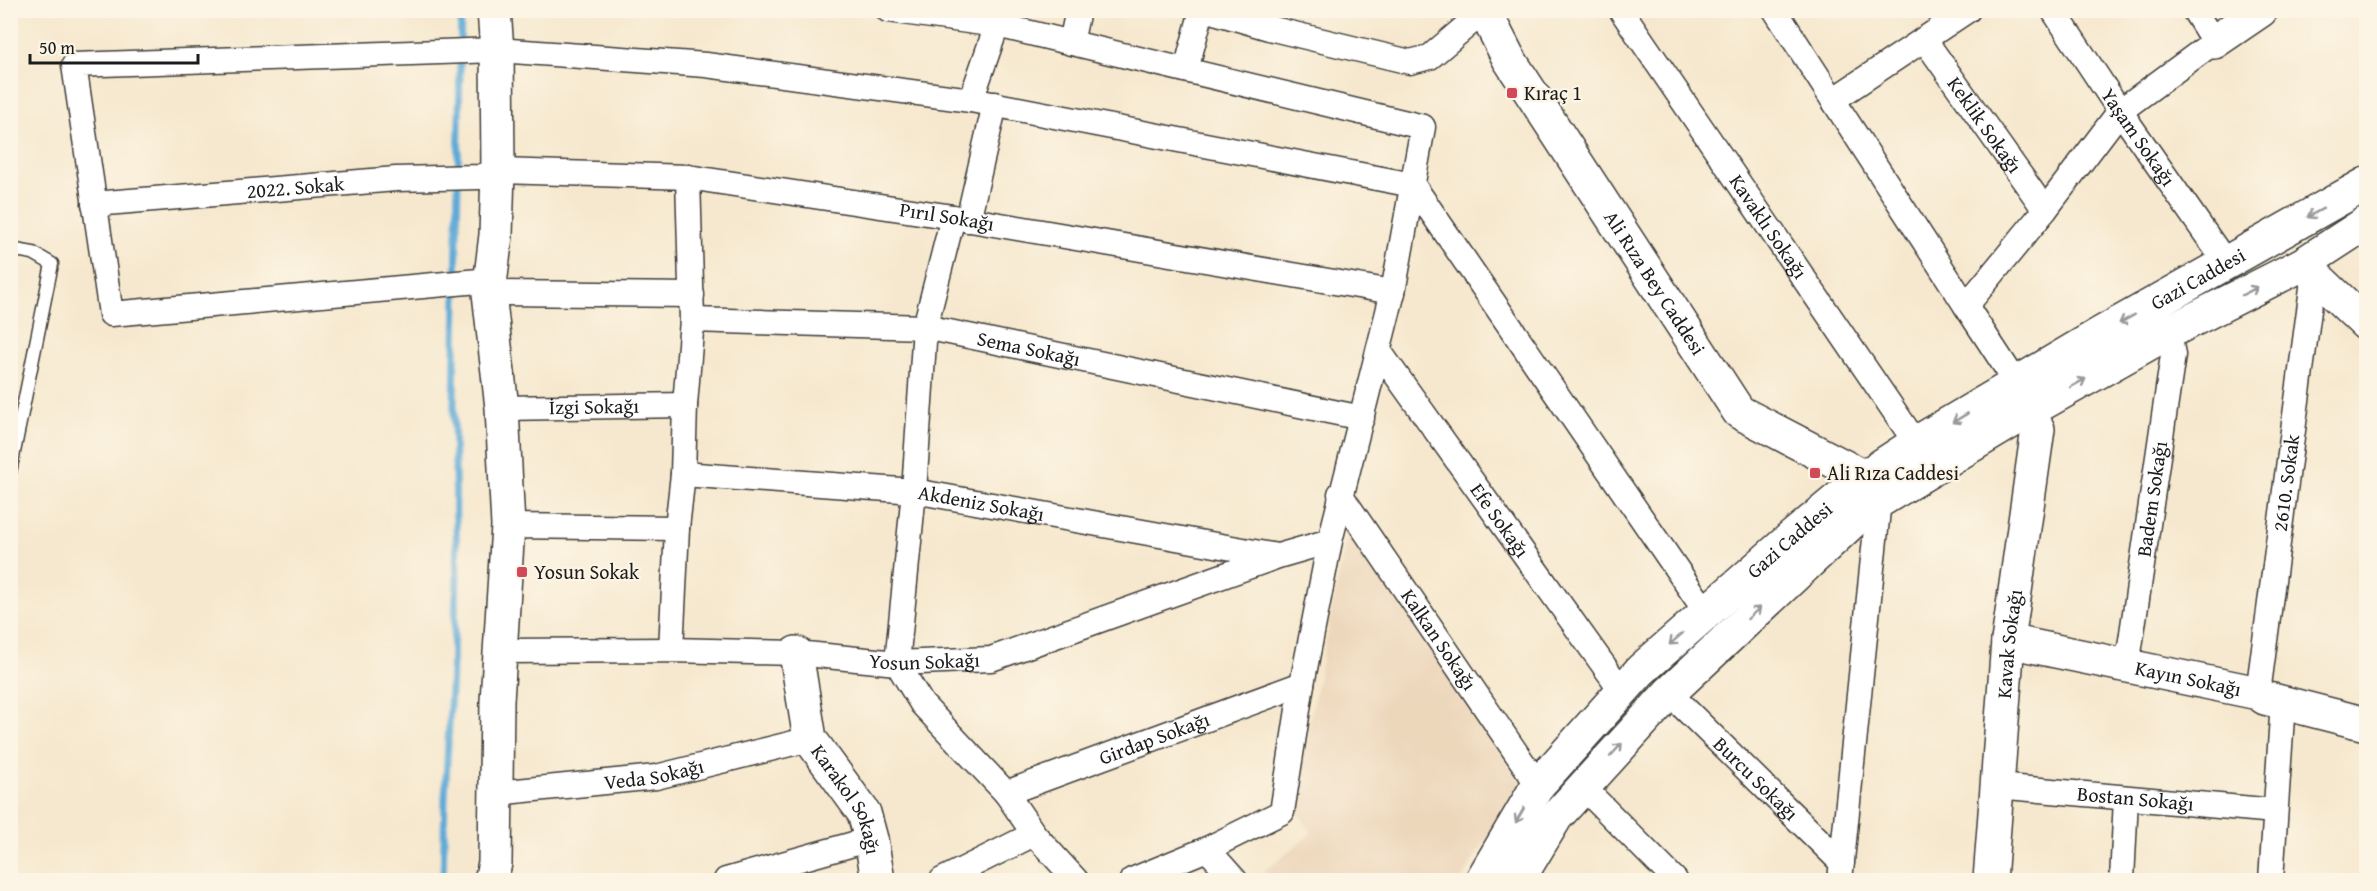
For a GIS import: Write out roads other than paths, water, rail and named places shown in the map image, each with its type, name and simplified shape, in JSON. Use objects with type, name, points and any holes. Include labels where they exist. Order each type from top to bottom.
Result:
[{"type":"street","points":[[491,880],[495,863],[497,701],[507,526],[502,408],[485,284],[496,235],[488,174],[494,10]]},
{"type":"street","points":[[888,10],[999,18],[1071,43],[1423,127],[1393,292],[1362,418],[1340,494],[1330,541],[1302,684],[1282,812],[1207,849],[1132,880]]},
{"type":"street","points":[[1071,43],[1078,10]]},
{"type":"street","points":[[1186,70],[1202,10]]},
{"type":"street","points":[[1208,10],[1271,20],[1410,62],[1430,57],[1484,11]]},
{"type":"street","name":"Kavaklı Sokağı","points":[[1621,10],[1916,443]]},
{"type":"street","points":[[1775,10],[1966,306],[2022,398]]},
{"type":"street","points":[[1833,100],[1968,10]]},
{"type":"street","name":"Yaşam Sokağı","points":[[2054,10],[2120,111],[2226,263]]},
{"type":"street","points":[[2194,10],[2214,42]]},
{"type":"street","points":[[1966,306],[2045,210],[2120,111],[2261,10]]},
{"type":"street","name":"Ali Rıza Bey Caddesi","points":[[1484,11],[1509,59],[1739,412],[1872,488]]},
{"type":"street","points":[[999,18],[960,218],[925,327],[914,491],[897,663],[922,704],[1006,793],[1034,834],[1076,880]]},
{"type":"street","name":"Keklik Sokağı","points":[[1924,39],[2045,210]]},
{"type":"street","points":[[692,295],[436,283],[111,314],[74,65],[491,51],[706,65],[983,102],[1413,185],[1706,612]]},
{"type":"street","name":"Pırıl Sokağı","points":[[488,174],[688,177],[960,218],[1393,292]]},
{"type":"street","name":"2022. Sokak","points":[[94,204],[396,179],[446,179],[488,174]]},
{"type":"street","points":[[672,650],[677,528],[683,474],[685,405],[692,320],[688,177]]},
{"type":"street","name":"Gazi Caddesi","points":[[1482,880],[1538,785],[1641,670],[1706,612],[1872,488],[2022,398],[2100,334],[2367,184]]},
{"type":"street","name":"Gazi Caddesi","points":[[1518,880],[1556,817],[1668,693],[1866,509],[1872,488],[1916,443],[2022,398],[2308,268],[2367,223]]},
{"type":"street","points":[[2308,268],[2367,324]]},
{"type":"street","name":"2610. Sokak","points":[[2271,880],[2275,811],[2270,698],[2308,268]]},
{"type":"street","name":"Sema Sokağı","points":[[692,320],[925,327],[1362,418]]},
{"type":"street","name":"Badem Sokağı","points":[[2127,667],[2173,355],[2169,332]]},
{"type":"street","name":"Efe Sokağı","points":[[1379,351],[1622,691]]},
{"type":"street","name":"Kavak Sokağı","points":[[1990,880],[2008,640],[2038,429],[2022,398]]},
{"type":"street","name":"İzgi Sokağı","points":[[502,408],[685,405]]},
{"type":"street","name":"Akdeniz Sokağı","points":[[683,474],[914,491],[1278,556]]},
{"type":"street","points":[[1841,872],[1872,488]]},
{"type":"street","name":"Kalkan Sokağı","points":[[1340,494],[1538,785]]},
{"type":"street","points":[[507,526],[677,528]]},
{"type":"street","name":"Yosun Sokağı","points":[[501,651],[796,652],[897,663],[991,659],[1278,556],[1330,541]]},
{"type":"street","name":"Kayın Sokağı","points":[[2008,640],[2270,698],[2367,724]]},
{"type":"street","name":"Karakol Sokağı","points":[[796,652],[810,739],[864,813],[878,880]]},
{"type":"street","name":"Girdap Sokağı","points":[[1006,793],[1302,684]]},
{"type":"street","name":"Burcu Sokağı","points":[[1668,693],[1841,872]]},
{"type":"street","name":"Veda Sokağı","points":[[496,793],[656,777],[810,739]]},
{"type":"street","name":"Bostan Sokağı","points":[[1996,786],[2275,811]]},
{"type":"street","points":[[1583,787],[1675,880]]},
{"type":"street","points":[[2121,880],[2126,798]]},
{"type":"street","points":[[942,880],[1034,834]]},
{"type":"street","points":[[726,880],[871,839]]},
{"type":"street","points":[[1207,849],[1235,880]]},
{"type":"lane","points":[[10,249],[33,253],[52,264],[10,472]]},
{"type":"waterway","points":[[443,880],[445,797],[457,581],[454,407],[461,10]]},
{"type":"place","name":"Kıraç 1","points":[[1512,93]]},
{"type":"place","name":"Ali Rıza Caddesi","points":[[1815,473]]},
{"type":"place","name":"Yosun Sokak","points":[[522,572]]}]
